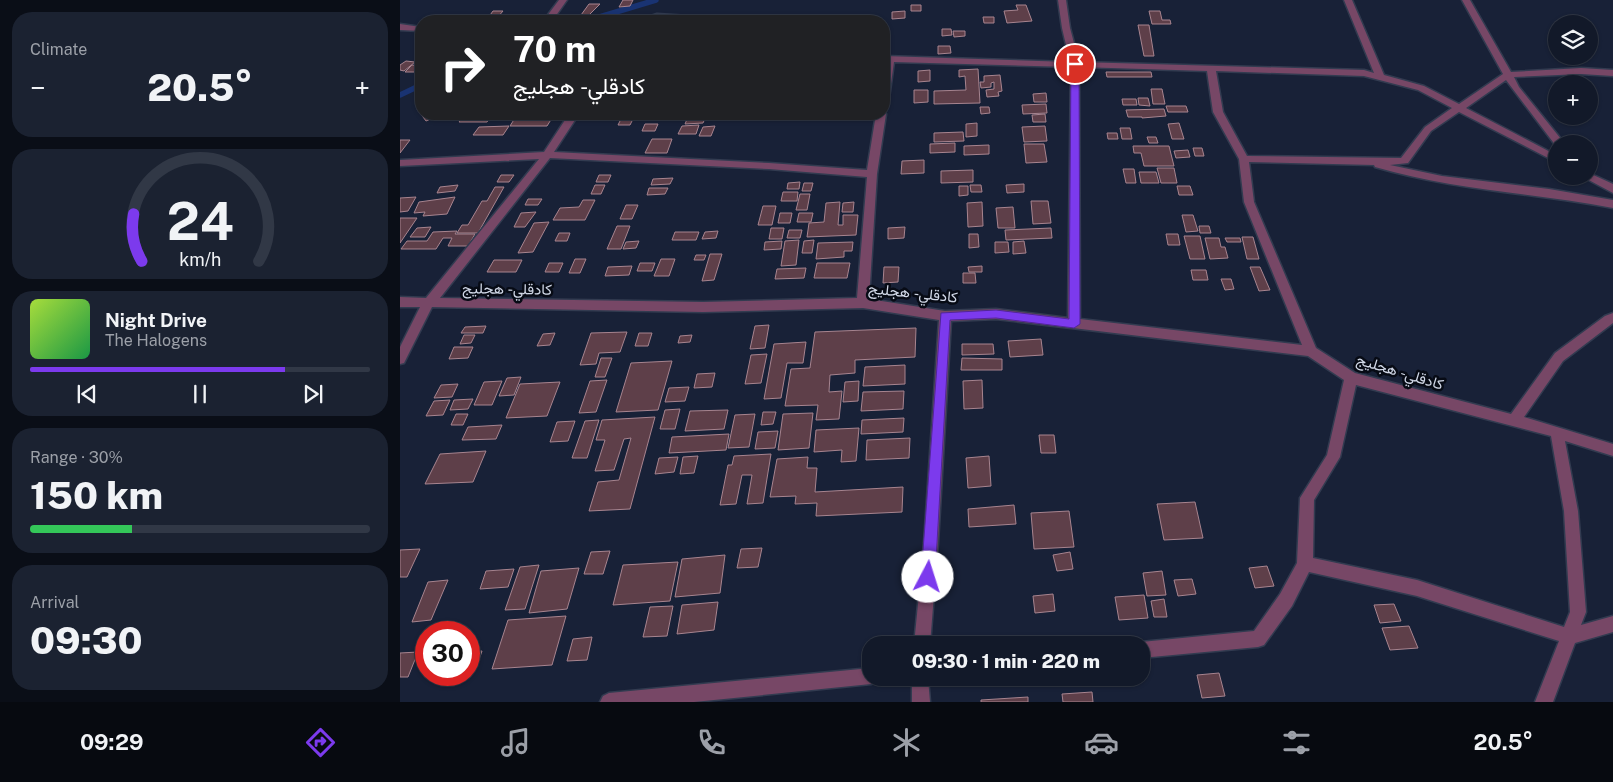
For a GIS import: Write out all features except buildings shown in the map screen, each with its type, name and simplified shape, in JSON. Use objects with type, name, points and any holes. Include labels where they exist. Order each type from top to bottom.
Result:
[{"type":"street","points":[[556,15],[563,0]]},
{"type":"street","points":[[1062,0],[1066,28],[1075,64],[1074,324]]},
{"type":"street","points":[[1348,0],[1380,77]]},
{"type":"street","points":[[1466,0],[1515,88],[1553,135]]},
{"type":"street","points":[[400,27],[415,28]]},
{"type":"street","points":[[890,59],[1364,73],[1421,88],[1548,155]]},
{"type":"street","points":[[1211,68],[1218,112],[1244,159],[1249,202],[1311,351]]},
{"type":"street","points":[[1244,159],[1404,161],[1428,129],[1508,74],[1581,71],[1613,73]]},
{"type":"street","points":[[400,359],[428,304],[547,155],[570,120]]},
{"type":"street","points":[[863,303],[872,174],[880,120]]},
{"type":"street","points":[[400,163],[547,155],[769,166],[872,174]]},
{"type":"street","points":[[1372,162],[1418,176],[1549,193],[1613,204]]},
{"type":"street","points":[[1598,181],[1613,190]]},
{"type":"street","name":"كادقلي - هجليج","points":[[400,302],[428,304],[702,307],[863,303],[945,316],[996,314],[1311,351],[1351,378],[1557,432],[1613,450]]},
{"type":"street","points":[[923,636],[931,543],[945,316]]},
{"type":"street","points":[[1514,421],[1559,357],[1613,318]]},
{"type":"street","points":[[1150,649],[1258,639],[1286,600],[1305,564],[1307,498],[1333,457],[1351,378]]},
{"type":"street","points":[[1544,702],[1578,612],[1571,511],[1557,432]]},
{"type":"street","points":[[1305,564],[1418,588],[1569,636],[1613,624]]},
{"type":"street","points":[[609,702],[862,677]]},
{"type":"street","points":[[920,686],[921,702]]},
{"type":"waterway","points":[[606,15],[656,0]]},
{"type":"waterway","points":[[400,95],[415,88]]},
{"type":"route","points":[[928,577],[945,316],[996,314],[1074,324],[1075,64]]}]
